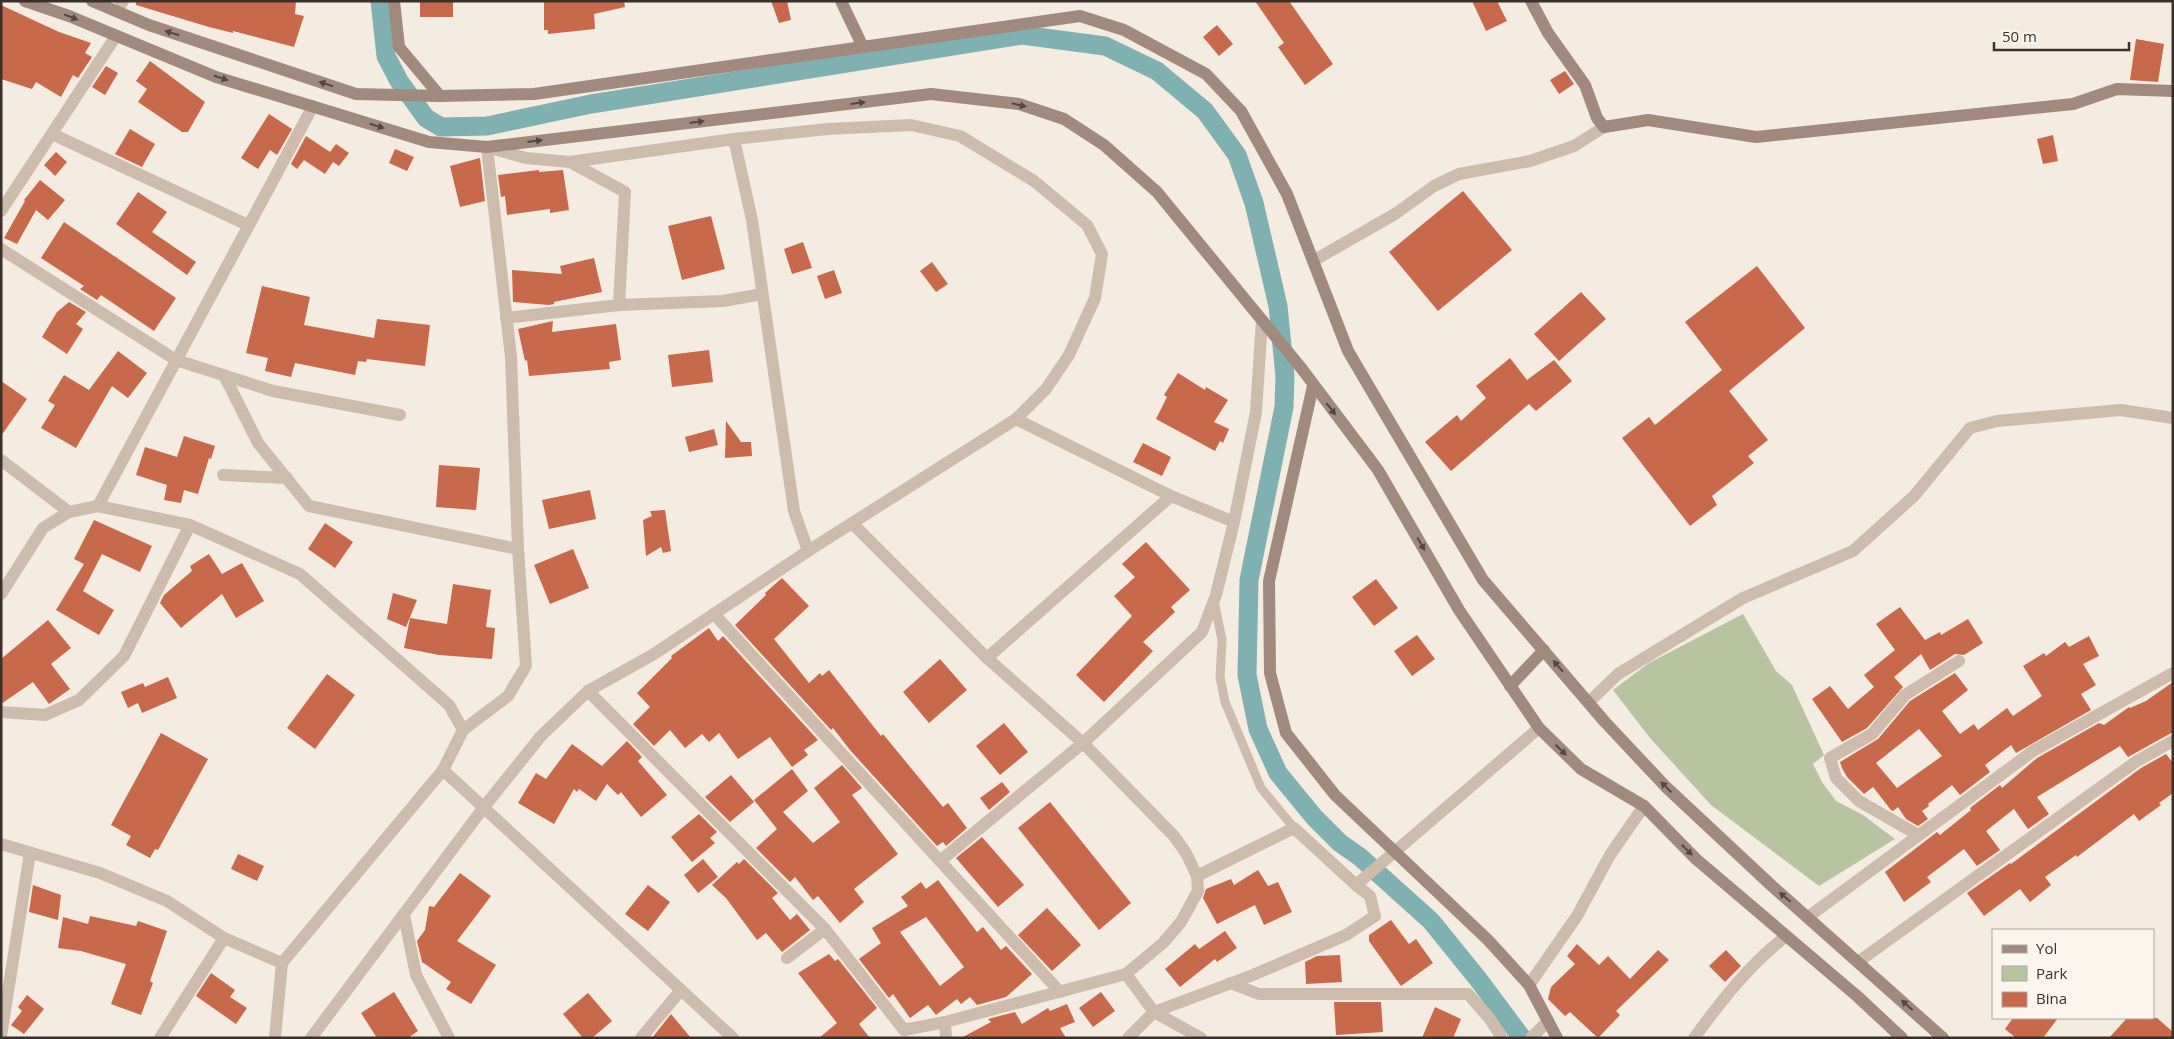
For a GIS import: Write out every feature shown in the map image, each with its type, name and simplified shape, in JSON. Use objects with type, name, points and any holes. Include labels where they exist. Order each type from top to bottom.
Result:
[{"type":"main road","points":[[25,1],[69,16],[216,77],[429,142],[487,146],[931,94],[1019,104],[1064,120],[1104,145],[1151,186],[1291,356],[1378,470],[1459,610],[1539,728],[1581,769],[1644,806],[1696,859],[1785,937],[1857,996],[1902,1038]]},
{"type":"main road","points":[[92,1],[120,6],[149,25],[356,94],[419,96],[534,94],[1080,16],[1124,30],[1206,74],[1242,111],[1287,194],[1348,351],[1402,447],[1482,580],[1590,702],[1605,722],[1666,787],[1943,1038]]},
{"type":"main road","points":[[394,1],[399,47],[440,96]]},
{"type":"main road","points":[[841,1],[863,47]]},
{"type":"main road","points":[[1531,1],[1548,33],[1585,84],[1597,118],[1604,127],[1648,120],[1756,137],[2073,104],[2117,89],[2173,91]]},
{"type":"main road","points":[[1313,386],[1269,581],[1270,673],[1286,733],[1335,794],[1395,854],[1488,940],[1529,986],[1556,1038]]},
{"type":"main road","points":[[1510,686],[1544,650]]},
{"type":"street","points":[[1,211],[116,36]]},
{"type":"street","points":[[98,506],[313,106]]},
{"type":"street","points":[[275,1038],[282,963],[443,770],[463,730],[508,696],[526,666],[518,549],[511,357],[487,146],[526,158],[570,162],[734,139],[827,129],[911,125],[960,136],[1034,181],[1087,225],[1102,254],[1095,298],[1069,355],[1046,389],[1016,419],[808,551],[654,654],[588,691],[540,736],[484,807],[316,1035]]},
{"type":"street","points":[[1313,261],[1395,214],[1434,186],[1460,174],[1530,161],[1574,146],[1604,127]]},
{"type":"street","points":[[52,134],[248,226]]},
{"type":"street","points":[[734,139],[752,220],[788,456],[794,511],[808,551]]},
{"type":"street","points":[[570,162],[625,192],[619,305]]},
{"type":"street","points":[[1,249],[176,360],[274,391],[400,415]]},
{"type":"street","points":[[506,318],[619,305],[723,301],[762,294]]},
{"type":"street","points":[[940,861],[1083,743],[1202,632],[1214,601],[1234,522],[1256,412],[1265,325]]},
{"type":"street","points":[[224,375],[258,443],[310,506],[518,549]]},
{"type":"street","points":[[1590,702],[1618,674],[1743,598],[1853,551],[1914,496],[1970,428],[1997,420],[2120,410],[2173,418]]},
{"type":"street","points":[[1016,419],[1171,496],[1234,522]]},
{"type":"street","points":[[1,460],[69,512]]},
{"type":"street","points":[[223,475],[287,478]]},
{"type":"street","points":[[987,658],[1171,496]]},
{"type":"street","points":[[1,594],[44,528],[69,512],[98,506],[190,525],[300,574],[449,705],[463,730]]},
{"type":"street","points":[[588,691],[825,929],[904,1030],[945,1022],[1126,974],[1163,943],[1181,922],[1198,892],[1197,876],[1186,853],[1174,836],[1083,743],[987,658],[852,523]]},
{"type":"street","points":[[1,712],[45,714],[79,700],[124,656],[190,525]]},
{"type":"street","points":[[714,614],[1060,992]]},
{"type":"street","points":[[1918,834],[1859,801],[1836,778],[1830,758],[1872,734],[1905,695],[1960,660]]},
{"type":"street","points":[[1808,917],[2033,751],[2173,673]]},
{"type":"street","points":[[1360,882],[1395,854],[1539,728]]},
{"type":"street","points":[[1858,962],[2137,761],[2173,741]]},
{"type":"street","points":[[443,770],[733,1038]]},
{"type":"street","points":[[1529,986],[1577,916],[1610,855],[1644,806]]},
{"type":"street","points":[[1128,1038],[1154,1012],[1230,984],[1346,935],[1374,916],[1370,896],[1360,882],[1294,828],[1197,876]]},
{"type":"street","points":[[1,844],[100,873],[167,901],[224,938],[282,963]]},
{"type":"street","points":[[1,1036],[30,852]]},
{"type":"street","points":[[404,915],[416,975],[449,1038]]},
{"type":"street","points":[[787,958],[825,929]]},
{"type":"street","points":[[1694,1038],[1739,978],[1761,956],[1785,937]]},
{"type":"street","points":[[160,1038],[224,938]]},
{"type":"street","points":[[1126,974],[1154,1012],[1202,1038]]},
{"type":"street","points":[[1230,984],[1259,994],[1468,994],[1490,1019],[1502,1038]]},
{"type":"street","points":[[641,1038],[682,990]]},
{"type":"street","points":[[1533,1036],[1548,1021]]},
{"type":"street","points":[[945,1022],[946,1038]]},
{"type":"lane","points":[[1214,601],[1222,640],[1220,677],[1225,702],[1261,788],[1294,828]]},
{"type":"green space","points":[[1743,614],[1776,671],[1792,685],[1824,755],[1813,764],[1822,782],[1836,801],[1863,815],[1895,839],[1819,886],[1711,805],[1650,738],[1613,690],[1649,663]]},
{"type":"building","points":[[136,1],[296,1],[295,14],[304,16],[294,47],[233,31],[233,33],[209,27],[136,5]]},
{"type":"building","points":[[420,1],[453,1],[453,17],[420,17]]},
{"type":"building","points":[[544,1],[624,1],[625,7],[594,14],[595,29],[548,34],[548,30],[544,30]]},
{"type":"building","points":[[771,1],[787,1],[791,20],[779,23]]},
{"type":"building","points":[[1255,1],[1289,1],[1333,64],[1305,85],[1278,47],[1284,43]]},
{"type":"building","points":[[1472,1],[1497,1],[1507,21],[1486,31]]},
{"type":"building","points":[[1,5],[59,32],[91,43],[85,53],[92,57],[78,78],[73,75],[61,97],[36,82],[32,89],[1,79]]},
{"type":"building","points":[[1217,25],[1233,44],[1219,56],[1203,37]]},
{"type":"building","points":[[2136,39],[2164,44],[2158,82],[2130,80]]},
{"type":"building","points":[[150,61],[205,102],[188,132],[182,132],[138,102],[147,89],[136,81]]},
{"type":"building","points":[[106,66],[118,73],[105,95],[92,87]]},
{"type":"building","points":[[1565,71],[1574,84],[1559,94],[1550,80]]},
{"type":"building","points":[[269,114],[292,129],[277,155],[270,150],[258,169],[241,158]]},
{"type":"building","points":[[130,129],[155,144],[142,167],[115,154]]},
{"type":"building","points":[[2053,135],[2058,161],[2043,164],[2037,139]]},
{"type":"building","points":[[306,136],[330,152],[336,144],[349,153],[339,166],[333,162],[325,174],[304,160],[297,169],[291,164]]},
{"type":"building","points":[[395,149],[414,157],[407,171],[389,163]]},
{"type":"building","points":[[56,152],[67,162],[55,176],[44,165]]},
{"type":"building","points":[[480,158],[485,201],[460,207],[450,166]]},
{"type":"building","points":[[539,170],[539,172],[563,170],[569,210],[550,213],[550,209],[507,215],[505,196],[501,197],[498,175]]},
{"type":"building","points":[[40,180],[65,200],[48,220],[36,210],[17,244],[4,238],[24,200]]},
{"type":"building","points":[[1463,191],[1512,250],[1438,311],[1389,252]]},
{"type":"building","points":[[138,192],[167,212],[152,232],[196,262],[187,275],[116,224]]},
{"type":"building","points":[[711,216],[725,269],[682,280],[668,226]]},
{"type":"building","points":[[64,222],[176,298],[154,331],[101,295],[97,300],[80,289],[84,286],[41,258]]},
{"type":"building","points":[[803,242],[812,268],[792,274],[784,249]]},
{"type":"building","points":[[594,258],[602,292],[554,302],[554,304],[549,305],[513,302],[512,270],[562,274],[560,266]]},
{"type":"building","points":[[932,262],[948,284],[936,292],[920,271]]},
{"type":"building","points":[[1757,266],[1805,328],[1729,391],[1768,440],[1748,456],[1754,463],[1712,496],[1717,505],[1690,526],[1622,438],[1649,417],[1655,425],[1722,370],[1685,322]]},
{"type":"building","points":[[834,270],[842,293],[825,299],[817,276]]},
{"type":"building","points":[[262,286],[310,297],[304,325],[374,338],[377,319],[430,325],[425,366],[367,359],[366,362],[358,361],[355,375],[295,363],[291,377],[265,371],[268,358],[246,353]]},
{"type":"building","points":[[1581,292],[1606,319],[1559,361],[1534,334]]},
{"type":"building","points":[[69,302],[86,312],[76,324],[83,329],[67,354],[42,337],[57,312]]},
{"type":"building","points":[[553,321],[552,332],[616,324],[621,360],[609,362],[610,369],[529,376],[527,360],[525,361],[518,329]]},
{"type":"building","points":[[709,350],[713,382],[672,387],[668,355]]},
{"type":"building","points":[[118,351],[147,373],[128,398],[112,386],[76,448],[41,428],[55,405],[48,401],[64,375],[89,390]]},
{"type":"building","points":[[1510,358],[1527,380],[1554,360],[1572,381],[1536,411],[1529,404],[1451,471],[1425,442],[1457,415],[1461,421],[1486,398],[1476,386]]},
{"type":"building","points":[[1178,373],[1205,390],[1206,387],[1228,400],[1214,422],[1229,429],[1223,443],[1220,441],[1215,451],[1156,419],[1167,397],[1164,395]]},
{"type":"building","points":[[1,381],[27,399],[1,436]]},
{"type":"building","points":[[726,421],[741,442],[751,442],[752,456],[725,458]]},
{"type":"building","points":[[714,429],[718,445],[689,452],[685,437]]},
{"type":"building","points":[[184,436],[215,446],[211,459],[209,458],[198,494],[184,490],[181,503],[164,500],[167,485],[136,475],[145,447],[177,457]]},
{"type":"building","points":[[1143,443],[1171,457],[1162,476],[1133,462]]},
{"type":"building","points":[[439,465],[480,468],[476,510],[436,507]]},
{"type":"building","points":[[590,490],[596,519],[549,529],[542,500]]},
{"type":"building","points":[[665,510],[671,551],[663,553],[661,547],[646,556],[643,520],[652,516],[650,511]]},
{"type":"building","points":[[94,520],[152,546],[140,572],[102,554],[83,591],[114,610],[99,635],[56,610],[84,564],[74,559]]},
{"type":"building","points":[[325,523],[353,542],[335,568],[308,549]]},
{"type":"building","points":[[1146,542],[1190,590],[1171,607],[1175,612],[1143,642],[1153,651],[1104,702],[1076,675],[1132,616],[1114,596],[1135,577],[1122,564]]},
{"type":"building","points":[[573,549],[589,588],[550,604],[534,565]]},
{"type":"building","points":[[209,554],[222,574],[242,563],[264,601],[236,618],[222,594],[181,628],[160,603],[164,595],[192,571],[190,566]]},
{"type":"building","points":[[782,578],[809,606],[774,639],[809,683],[820,673],[822,676],[829,670],[881,736],[883,734],[943,807],[948,803],[967,828],[946,846],[943,842],[937,846],[850,750],[833,728],[831,730],[735,625]]},
{"type":"building","points":[[1376,579],[1398,608],[1374,626],[1352,597]]},
{"type":"building","points":[[453,584],[491,590],[486,627],[495,628],[492,659],[439,655],[404,648],[410,618],[447,624]]},
{"type":"building","points":[[393,593],[417,600],[406,627],[387,619]]},
{"type":"building","points":[[1900,607],[1925,640],[1940,632],[1941,635],[1968,619],[1983,643],[1964,655],[1955,654],[1930,670],[1921,654],[1894,677],[1903,687],[1867,728],[1842,742],[1812,699],[1830,686],[1848,709],[1874,687],[1864,675],[1895,650],[1876,624]]},
{"type":"building","points":[[48,620],[71,648],[51,664],[70,689],[49,704],[33,682],[1,704],[1,659]]},
{"type":"building","points":[[709,628],[718,641],[723,636],[818,740],[804,750],[808,755],[792,767],[770,737],[738,759],[719,733],[709,742],[702,734],[685,748],[670,730],[654,746],[633,724],[650,707],[637,693],[672,658],[671,656]]},
{"type":"building","points":[[1417,635],[1435,659],[1412,676],[1394,651]]},
{"type":"building","points":[[2089,636],[2099,656],[2083,664],[2096,685],[2081,694],[2091,710],[2016,753],[2011,745],[1985,765],[1990,772],[1960,795],[1952,785],[1928,804],[1929,806],[1922,811],[1928,819],[1918,826],[1906,819],[1898,807],[1893,811],[1891,810],[1873,787],[1864,794],[1847,777],[1840,762],[1878,739],[1910,701],[1955,673],[1968,690],[1942,711],[1960,734],[1974,724],[1978,730],[2007,708],[2013,716],[2042,696],[2023,666],[2044,653],[2046,656],[2065,642],[2069,647]],"holes":[[[1919,729],[1942,756],[1897,788],[1876,763]]]},
{"type":"building","points":[[940,659],[967,690],[929,723],[903,692]]},
{"type":"building","points":[[327,674],[355,695],[315,749],[287,728]]},
{"type":"building","points":[[168,677],[177,698],[142,713],[138,703],[128,708],[121,692],[143,683],[145,687]]},
{"type":"building","points":[[2173,682],[2173,732],[2128,757],[2120,746],[2037,797],[2049,814],[2028,829],[2014,809],[1986,831],[2000,850],[1977,866],[1964,849],[1927,877],[1931,882],[1904,902],[1885,872],[1937,832],[1940,835],[1971,810],[1970,808],[2000,785],[2002,788],[2037,758],[2099,723],[2104,725],[2129,707],[2146,701]]},
{"type":"building","points":[[1004,723],[1028,752],[1000,775],[976,746]]},
{"type":"building","points":[[161,733],[208,759],[158,850],[155,849],[150,858],[126,845],[131,836],[111,825]]},
{"type":"building","points":[[627,741],[642,757],[638,761],[667,795],[641,817],[621,792],[618,795],[607,784],[596,801],[579,789],[577,792],[574,789],[554,824],[518,803],[536,773],[546,779],[572,744],[602,766]]},
{"type":"building","points":[[2166,754],[2173,763],[2173,793],[2159,803],[2161,805],[2139,821],[2134,814],[2077,857],[2076,855],[2045,877],[2051,885],[2030,902],[2020,889],[1984,916],[1967,893],[2011,864],[2141,768]]},
{"type":"building","points":[[842,765],[862,788],[852,795],[898,854],[854,889],[864,902],[840,923],[818,896],[813,900],[795,877],[790,882],[756,848],[777,829],[754,800],[792,769],[808,791],[783,812],[813,843],[840,822],[814,788]]},
{"type":"building","points":[[731,775],[754,802],[730,822],[705,797]]},
{"type":"building","points":[[1002,782],[1010,792],[989,810],[980,798]]},
{"type":"building","points":[[1050,802],[1131,903],[1099,930],[1018,828]]},
{"type":"building","points":[[699,814],[717,832],[710,838],[715,843],[692,862],[671,837]]},
{"type":"building","points":[[982,837],[1024,885],[998,907],[956,858]]},
{"type":"building","points":[[238,854],[264,866],[257,881],[231,869]]},
{"type":"building","points":[[703,859],[718,877],[698,893],[684,875]]},
{"type":"building","points":[[744,859],[778,893],[772,898],[790,920],[797,914],[810,930],[782,952],[766,933],[757,940],[726,898],[712,885],[737,862],[739,864]]},
{"type":"building","points":[[1258,870],[1268,886],[1278,882],[1292,912],[1264,925],[1255,905],[1217,924],[1203,898],[1206,889],[1231,879],[1234,885]]},
{"type":"building","points":[[460,873],[491,896],[457,941],[496,965],[471,1004],[446,989],[451,982],[422,962],[417,941],[425,930],[429,906],[434,907]]},
{"type":"building","points":[[938,880],[977,932],[983,927],[1001,950],[1006,946],[1032,974],[1006,997],[977,1005],[970,997],[961,1004],[957,999],[936,1015],[928,1005],[910,1018],[893,994],[889,998],[859,959],[881,943],[872,928],[908,906],[901,897],[921,882],[926,889]],"holes":[[[926,917],[964,967],[940,986],[900,932]]]},
{"type":"building","points":[[33,885],[61,895],[58,920],[29,912]]},
{"type":"building","points":[[648,885],[670,902],[648,931],[625,914]]},
{"type":"building","points":[[1047,908],[1081,945],[1052,971],[1018,935]]},
{"type":"building","points":[[90,916],[136,926],[138,921],[167,931],[150,981],[153,983],[141,1015],[111,1004],[126,964],[81,951],[58,948],[63,917],[88,924]]},
{"type":"building","points":[[1391,920],[1409,944],[1416,939],[1433,963],[1401,986],[1369,941],[1369,935]]},
{"type":"building","points":[[1225,931],[1237,948],[1217,962],[1215,959],[1180,987],[1165,969],[1195,944],[1199,949]]},
{"type":"building","points":[[1577,944],[1599,965],[1608,956],[1630,979],[1658,950],[1669,960],[1616,1011],[1620,1015],[1598,1038],[1570,1012],[1565,1016],[1548,999],[1551,987],[1575,964],[1567,956]]},
{"type":"building","points":[[1726,950],[1741,966],[1725,982],[1709,966]]},
{"type":"building","points":[[829,954],[835,961],[838,959],[877,1008],[859,1024],[870,1038],[819,1038],[837,1023],[798,973]]},
{"type":"building","points":[[1340,955],[1342,982],[1306,984],[1305,962],[1317,956]]},
{"type":"building","points":[[211,973],[235,990],[230,997],[247,1008],[236,1024],[196,996]]},
{"type":"building","points":[[394,992],[418,1031],[408,1038],[377,1038],[361,1013]]},
{"type":"building","points":[[1101,992],[1115,1011],[1093,1027],[1079,1008]]},
{"type":"building","points":[[588,993],[612,1021],[592,1038],[583,1038],[563,1014]]},
{"type":"building","points":[[27,995],[44,1009],[24,1034],[11,1025],[22,1011],[18,1007]]},
{"type":"building","points":[[1334,1002],[1381,1002],[1383,1032],[1336,1035]]},
{"type":"building","points":[[1067,1004],[1075,1022],[1060,1028],[1066,1038],[961,1038],[991,1022],[988,1019],[1015,1012],[1022,1024],[1048,1008],[1050,1011]]},
{"type":"building","points":[[1435,1007],[1461,1019],[1453,1038],[1422,1038]]},
{"type":"building","points":[[671,1014],[691,1038],[652,1038]]},
{"type":"building","points":[[2157,1018],[2173,1032],[2173,1038],[2109,1038],[2126,1019]]},
{"type":"building","points":[[2012,1019],[2057,1019],[2043,1038],[2016,1038],[2005,1029]]},
{"type":"waterway","points":[[380,1],[386,56],[399,81],[426,118],[441,127],[487,126],[591,104],[1022,35],[1105,46],[1157,71],[1205,111],[1237,155],[1254,203],[1278,306],[1285,376],[1284,407],[1249,580],[1247,675],[1258,729],[1278,773],[1314,817],[1340,843],[1360,857],[1431,921],[1522,1038]]}]
